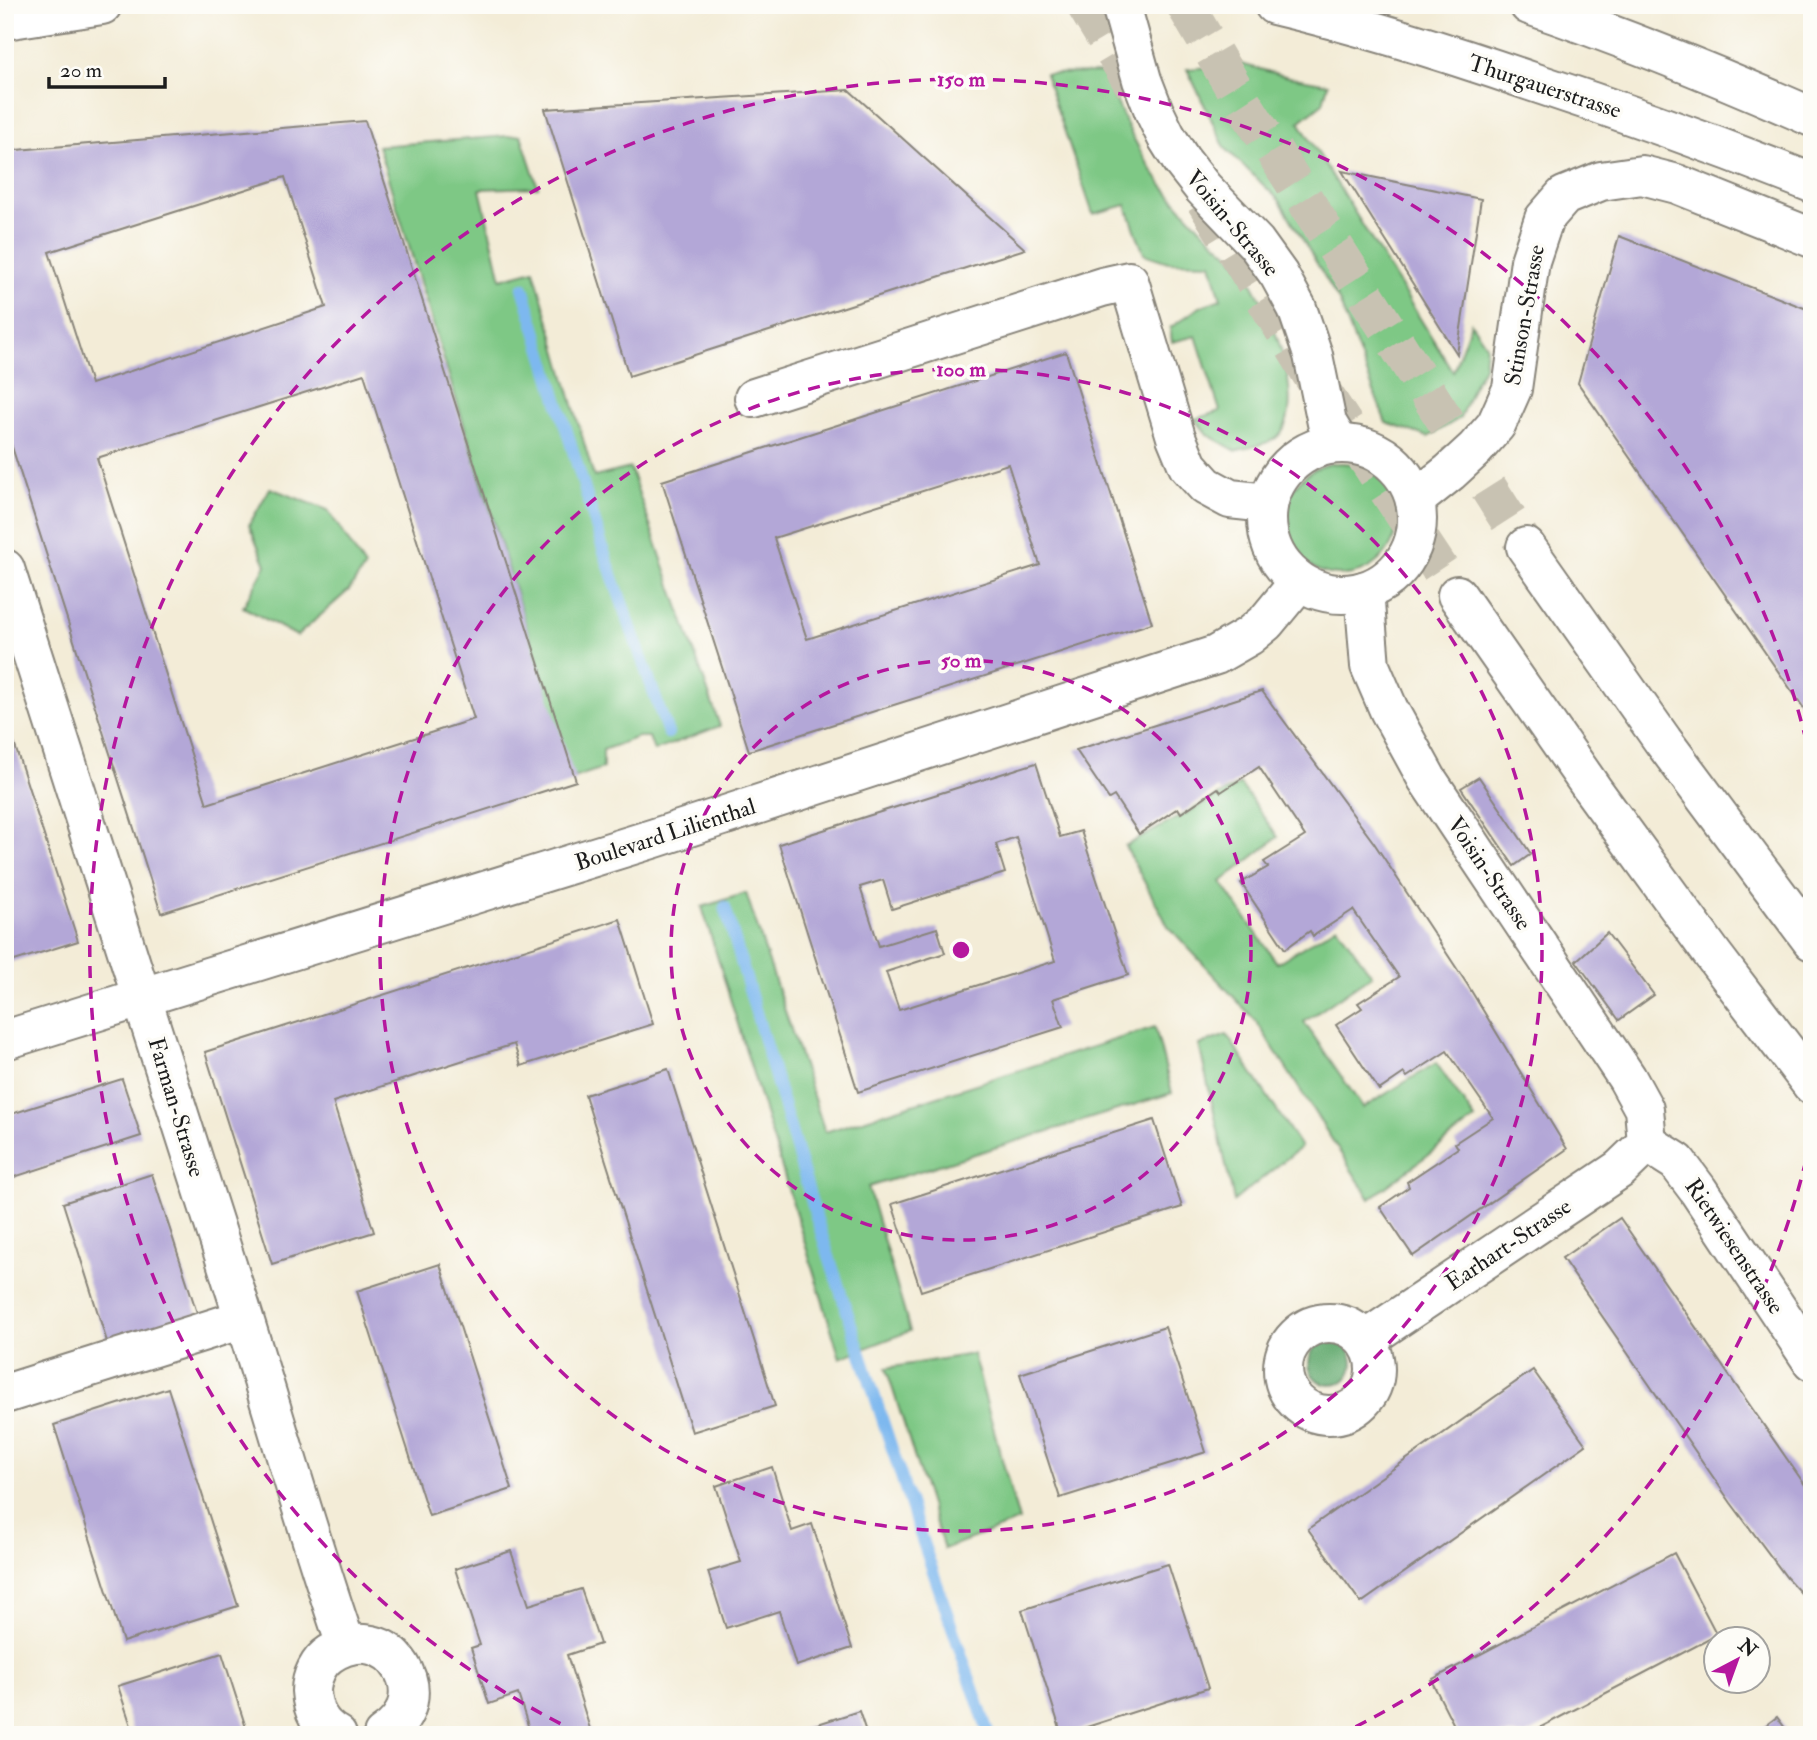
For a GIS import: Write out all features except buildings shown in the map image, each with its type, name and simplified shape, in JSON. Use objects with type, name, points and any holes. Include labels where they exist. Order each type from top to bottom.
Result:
[{"type":"main road","points":[[5,20],[102,5]]},
{"type":"main road","name":"Voisin-Strasse","points":[[1121,5],[1142,80],[1166,136],[1203,188],[1256,243],[1279,275],[1297,308],[1313,355],[1327,423],[1339,443]]},
{"type":"main road","name":"Thurgauerstrasse","points":[[1274,5],[1494,68],[1667,128],[1812,183]]},
{"type":"main road","points":[[1530,5],[1637,44],[1812,117]]},
{"type":"main road","name":"Stinson-Strasse","points":[[1415,500],[1475,449],[1496,425],[1512,389],[1530,261],[1544,219],[1564,196],[1601,181],[1642,175],[1677,184],[1812,238]]},
{"type":"main road","points":[[754,398],[1102,287],[1129,281],[1188,466],[1206,486],[1230,499],[1267,503]]},
{"type":"main road","points":[[1339,443],[1364,447],[1387,458],[1405,477],[1415,500],[1417,529],[1408,556],[1389,578],[1364,591],[1342,594],[1320,591],[1299,582],[1278,560],[1267,532],[1267,503],[1277,479],[1293,461],[1314,448],[1339,443]]},
{"type":"main road","points":[[1526,547],[1663,741],[1812,941]]},
{"type":"main road","name":"Farman-Strasse","points":[[5,569],[346,1645]]},
{"type":"main road","name":"Boulevard Lilienthal","points":[[5,1040],[655,838],[1216,655],[1249,636],[1266,622],[1299,582]]},
{"type":"main road","name":"Voisin-Strasse","points":[[1364,591],[1370,666],[1383,698],[1427,779],[1627,1078],[1644,1110],[1647,1143]]},
{"type":"main road","points":[[1457,595],[1593,790],[1812,1085]]},
{"type":"main road","name":"Earhart-Strasse","points":[[1365,1340],[1620,1169],[1647,1143]]},
{"type":"main road","name":"Rietwiesenstrasse","points":[[1647,1143],[1677,1162],[1812,1361]]},
{"type":"main road","points":[[5,1394],[243,1319]]},
{"type":"main road","points":[[337,1735],[319,1719],[312,1703],[311,1686],[317,1669],[327,1656],[346,1645],[362,1643],[379,1647],[393,1656],[404,1670],[408,1682],[409,1699],[404,1715],[393,1729],[383,1735]]},
{"type":"green space","points":[[1241,64],[1328,84],[1323,103],[1299,122],[1453,372],[1471,323],[1486,345],[1484,367],[1460,418],[1428,437],[1386,423],[1339,301],[1280,201],[1225,148],[1187,69]]},
{"type":"green space","points":[[1104,73],[1130,131],[1154,173],[1189,216],[1237,262],[1260,297],[1281,349],[1290,401],[1286,422],[1272,440],[1236,451],[1208,435],[1195,419],[1220,411],[1196,336],[1172,342],[1170,328],[1200,307],[1221,299],[1211,263],[1168,262],[1144,254],[1126,205],[1093,214],[1045,74]]},
{"type":"green space","points":[[521,135],[538,187],[480,189],[501,279],[534,270],[594,477],[630,468],[720,726],[654,751],[649,737],[638,737],[603,750],[603,768],[573,778],[378,146]]},
{"type":"green space","points":[[1341,463],[1362,467],[1381,479],[1393,498],[1397,519],[1393,540],[1381,559],[1362,571],[1341,575],[1320,571],[1301,559],[1289,540],[1285,519],[1289,498],[1301,479],[1320,467]]},
{"type":"green space","points":[[270,488],[328,510],[365,567],[349,590],[297,636],[243,607],[266,565],[249,525]]},
{"type":"green space","points":[[1240,784],[1278,837],[1221,882],[1277,963],[1337,926],[1372,975],[1304,1022],[1363,1108],[1436,1063],[1475,1119],[1370,1199],[1256,1021],[1168,926],[1125,846]]},
{"type":"green space","points":[[746,893],[825,1132],[1155,1027],[1172,1093],[868,1187],[910,1331],[840,1358],[702,907]]},
{"type":"green space","points":[[1227,1035],[1301,1147],[1234,1201],[1199,1045]]},
{"type":"green space","points":[[1331,1341],[1347,1347],[1353,1363],[1347,1379],[1331,1385],[1315,1379],[1309,1363],[1315,1347]]},
{"type":"green space","points":[[973,1354],[1019,1521],[944,1549],[886,1368]]},
{"type":"waterway","points":[[523,288],[603,549],[668,733]]},
{"type":"waterway","points":[[725,907],[818,1223],[989,1735]]},
{"type":"tunnel","points":[[1085,5],[1142,99]]},
{"type":"tunnel","points":[[1185,5],[1238,95],[1526,547]]},
{"type":"tunnel","points":[[1205,201],[1310,373],[1457,595]]}]
